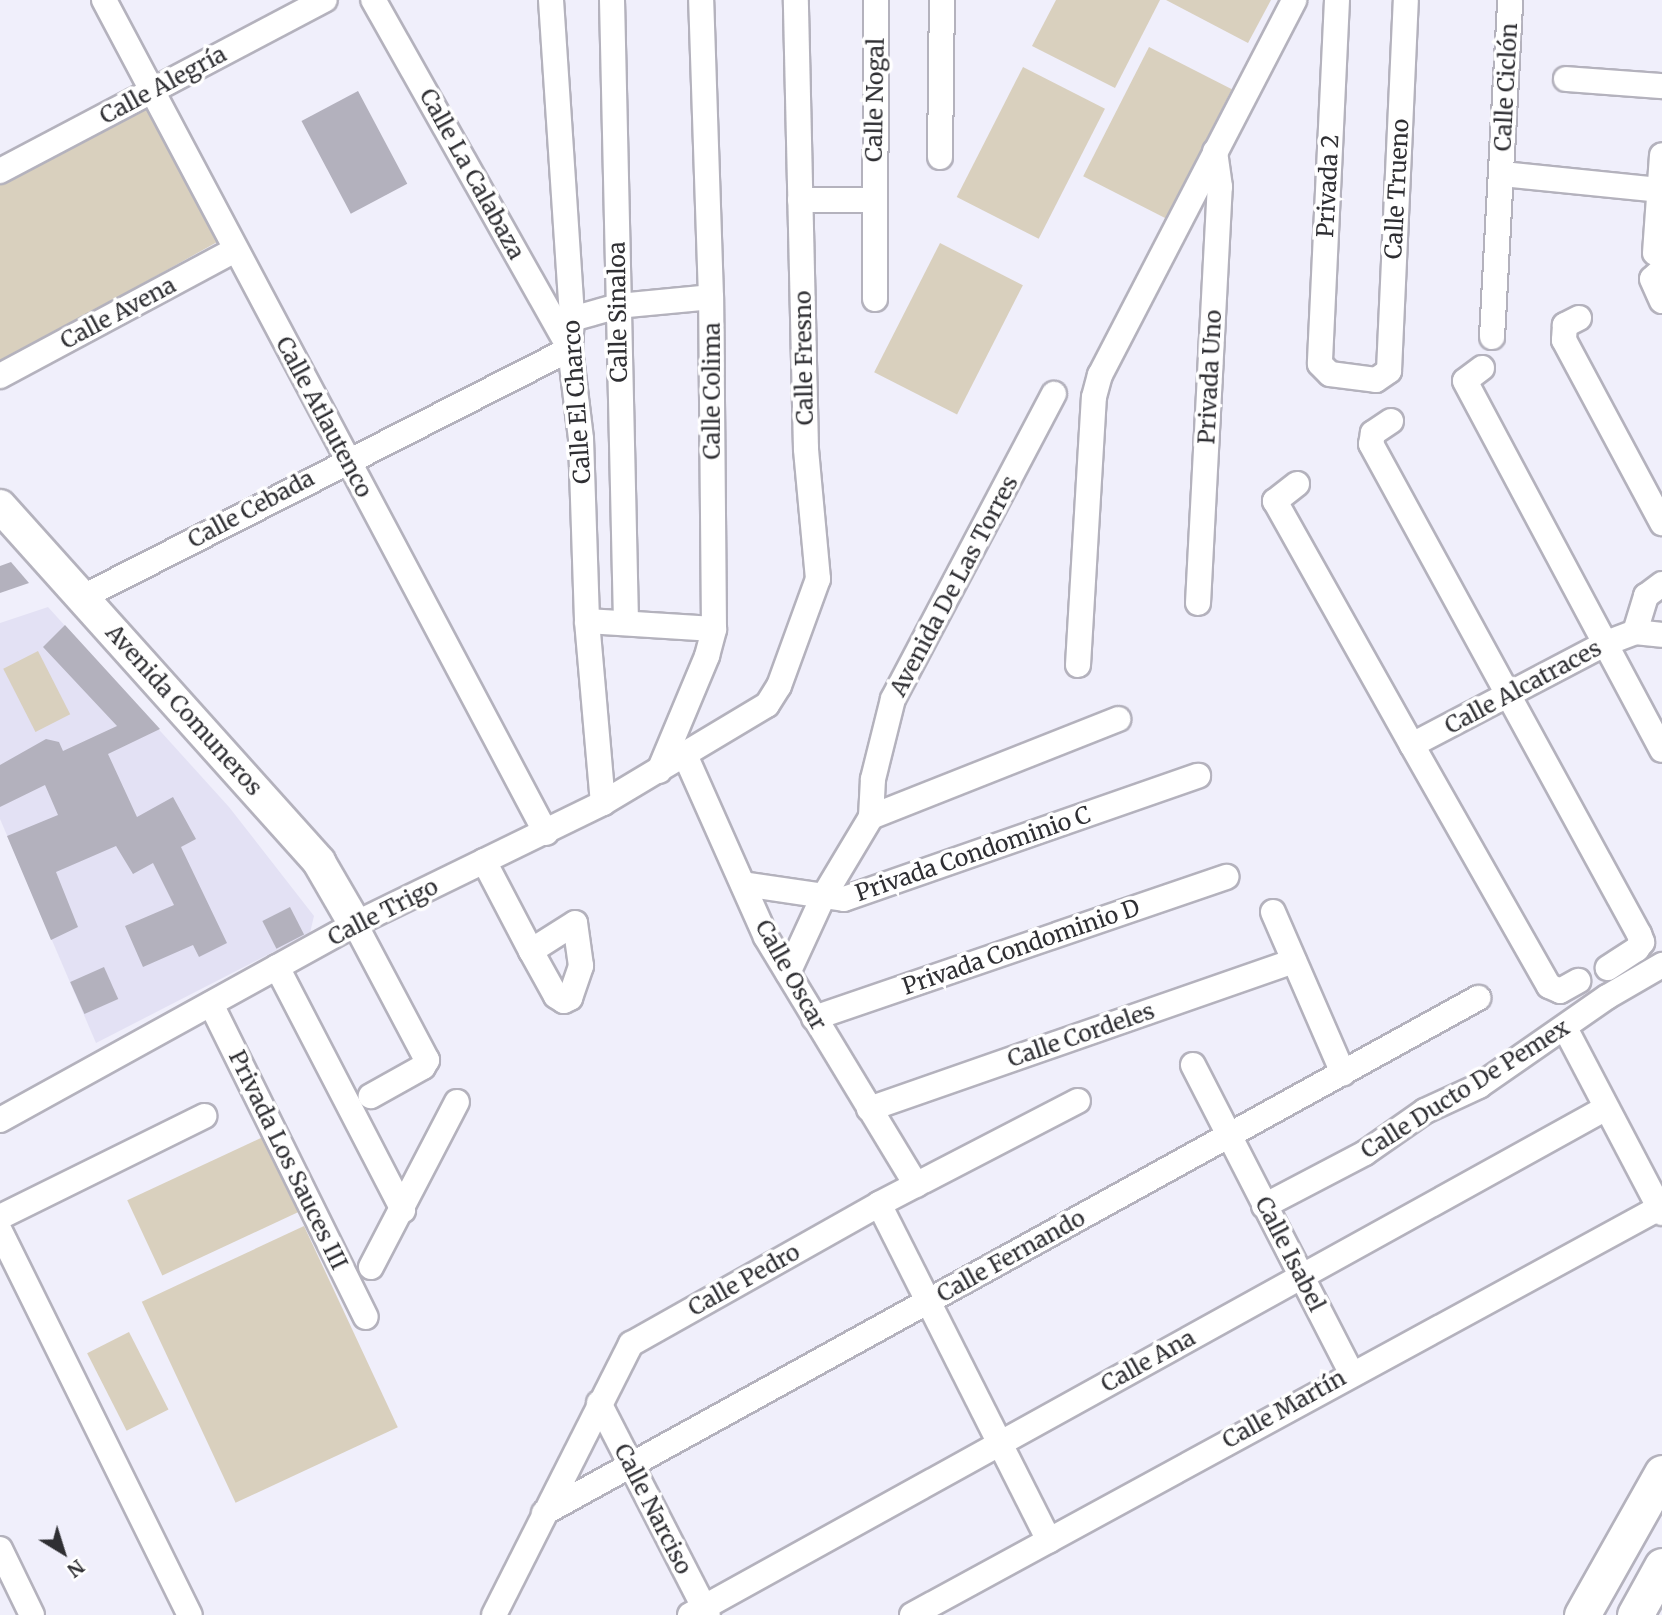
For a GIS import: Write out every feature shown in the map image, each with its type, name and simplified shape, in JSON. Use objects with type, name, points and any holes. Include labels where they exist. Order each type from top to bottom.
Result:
[{"type":"highway","points":[[1582,1615],[1662,1473]]},
{"type":"highway","points":[[1634,1615],[1662,1566]]},
{"type":"main road","name":"Avenida Comuneros","points":[[0,506],[319,862],[355,924]]},
{"type":"street","name":"Calle Atlautenco","points":[[104,0],[546,833]]},
{"type":"street","name":"Calle Alegría","points":[[0,171],[325,0]]},
{"type":"street","name":"Calle La Calabaza","points":[[373,0],[570,349]]},
{"type":"street","name":"Calle El Charco","points":[[551,0],[572,320],[570,349],[581,439],[587,621],[603,803]]},
{"type":"street","name":"Calle Sinaloa","points":[[612,0],[626,623]]},
{"type":"street","name":"Calle Colima","points":[[659,771],[707,656],[714,629],[711,297],[701,0]]},
{"type":"street","name":"Calle Fresno","points":[[767,705],[779,686],[818,579],[806,449],[796,0]]},
{"type":"street","name":"Calle Nogal","points":[[875,299],[873,200],[876,0]]},
{"type":"street","points":[[940,157],[942,0]]},
{"type":"street","points":[[1078,665],[1094,397],[1100,374],[1294,0]]},
{"type":"street","name":"Privada 2","points":[[1337,0],[1320,364],[1324,371],[1385,378]]},
{"type":"street","name":"Calle Trueno","points":[[1385,378],[1389,371],[1406,0]]},
{"type":"street","name":"Calle Ciclón","points":[[1492,337],[1510,0]]},
{"type":"street","points":[[1566,79],[1662,86]]},
{"type":"street","name":"Privada Uno","points":[[1198,603],[1220,187],[1215,151]]},
{"type":"street","points":[[1662,155],[1658,261],[1652,279],[1662,301]]},
{"type":"street","points":[[1502,174],[1659,190]]},
{"type":"street","points":[[800,200],[873,200]]},
{"type":"street","name":"Calle Avena","points":[[0,376],[235,250]]},
{"type":"street","points":[[572,320],[618,306],[711,297]]},
{"type":"street","points":[[1579,318],[1565,325],[1564,340],[1662,523]]},
{"type":"street","name":"Calle Cebada","points":[[83,597],[347,459],[570,349]]},
{"type":"street","points":[[1482,368],[1465,381],[1662,750]]},
{"type":"street","name":"Avenida De Las Torres","points":[[788,973],[821,899],[871,817],[873,779],[893,699],[1054,394]]},
{"type":"street","points":[[1391,421],[1373,433],[1371,444],[1510,692],[1639,934],[1642,942],[1637,948],[1608,968]]},
{"type":"street","points":[[1297,484],[1275,501],[1412,745],[1549,986],[1560,991],[1578,981]]},
{"type":"street","points":[[1635,632],[1646,596],[1662,584]]},
{"type":"street","points":[[587,621],[714,629]]},
{"type":"street","name":"Calle Alcatraces","points":[[1412,745],[1604,644],[1635,632],[1662,635]]},
{"type":"street","name":"Calle Trigo","points":[[0,1120],[355,924],[603,803],[767,705]]},
{"type":"street","points":[[871,817],[1118,719]]},
{"type":"street","name":"Calle Oscar","points":[[685,755],[766,937],[916,1185]]},
{"type":"street","name":"Privada Condominio C","points":[[743,884],[821,899],[844,899],[1198,776]]},
{"type":"street","points":[[484,861],[531,951],[556,996],[564,1001],[570,998],[582,966],[578,928],[570,925],[531,951]]},
{"type":"street","name":"Privada Condominio D","points":[[814,1018],[1227,877]]},
{"type":"street","points":[[1273,912],[1343,1073]]},
{"type":"street","points":[[355,924],[427,1060],[423,1067],[371,1096]]},
{"type":"street","name":"Calle Cordeles","points":[[869,1108],[1294,961]]},
{"type":"street","name":"Calle Ducto De Pemex","points":[[1264,1206],[1365,1153],[1425,1111],[1479,1086],[1662,965]]},
{"type":"street","points":[[277,967],[403,1210]]},
{"type":"street","name":"Calle Fernando","points":[[544,1513],[1478,998]]},
{"type":"street","name":"Privada Los Sauces III","points":[[211,1004],[366,1317]]},
{"type":"street","points":[[1565,1028],[1660,1211]]},
{"type":"street","name":"Calle Isabel","points":[[1193,1065],[1351,1372]]},
{"type":"street","name":"Calle Pedro","points":[[494,1615],[631,1344],[879,1204],[1078,1101]]},
{"type":"street","points":[[371,1267],[457,1102]]},
{"type":"street","name":"Calle Ana","points":[[701,1613],[1606,1108]]},
{"type":"street","points":[[0,1217],[204,1116]]},
{"type":"street","points":[[879,1204],[931,1300],[1048,1540]]},
{"type":"street","name":"Calle Martín","points":[[912,1615],[1351,1372],[1660,1211]]},
{"type":"street","points":[[0,1231],[190,1615]]},
{"type":"street","name":"Calle Narciso","points":[[599,1403],[701,1613]]},
{"type":"street","points":[[0,1549],[32,1615]]},
{"type":"shaded area","points":[[1056,0],[1160,0],[1115,88],[1032,46]]},
{"type":"shaded area","points":[[1166,0],[1271,0],[1248,43]]},
{"type":"shaded area","points":[[1149,47],[1232,89],[1166,218],[1083,176]]},
{"type":"shaded area","points":[[1023,67],[1105,109],[1039,239],[957,197]]},
{"type":"shaded area","points":[[147,105],[219,241],[0,363],[0,180]]},
{"type":"shaded area","points":[[940,243],[1023,285],[957,414],[874,372]]},
{"type":"shaded area","points":[[48,607],[229,807],[314,916],[310,933],[96,1043],[0,819],[0,623]]},
{"type":"shaded area","points":[[38,651],[70,714],[35,732],[3,669]]},
{"type":"shaded area","points":[[265,1136],[300,1211],[162,1275],[127,1200]]},
{"type":"shaded area","points":[[304,1226],[398,1427],[236,1503],[142,1302]]},
{"type":"shaded area","points":[[129,1332],[168,1410],[127,1431],[87,1353]]},
{"type":"building","points":[[358,91],[407,184],[351,214],[301,121]]},
{"type":"building","points":[[11,562],[29,583],[0,593],[0,566]]},
{"type":"building","points":[[65,625],[160,729],[108,754],[137,817],[173,797],[196,839],[181,847],[227,943],[199,957],[193,945],[143,967],[125,926],[174,905],[153,863],[133,874],[116,846],[56,872],[78,927],[51,940],[7,836],[58,815],[45,785],[0,807],[0,765],[46,739],[59,742],[63,751],[117,726],[43,647]]},
{"type":"building","points":[[290,907],[304,935],[276,949],[262,921]]},
{"type":"building","points":[[104,967],[118,999],[84,1014],[70,982]]}]
